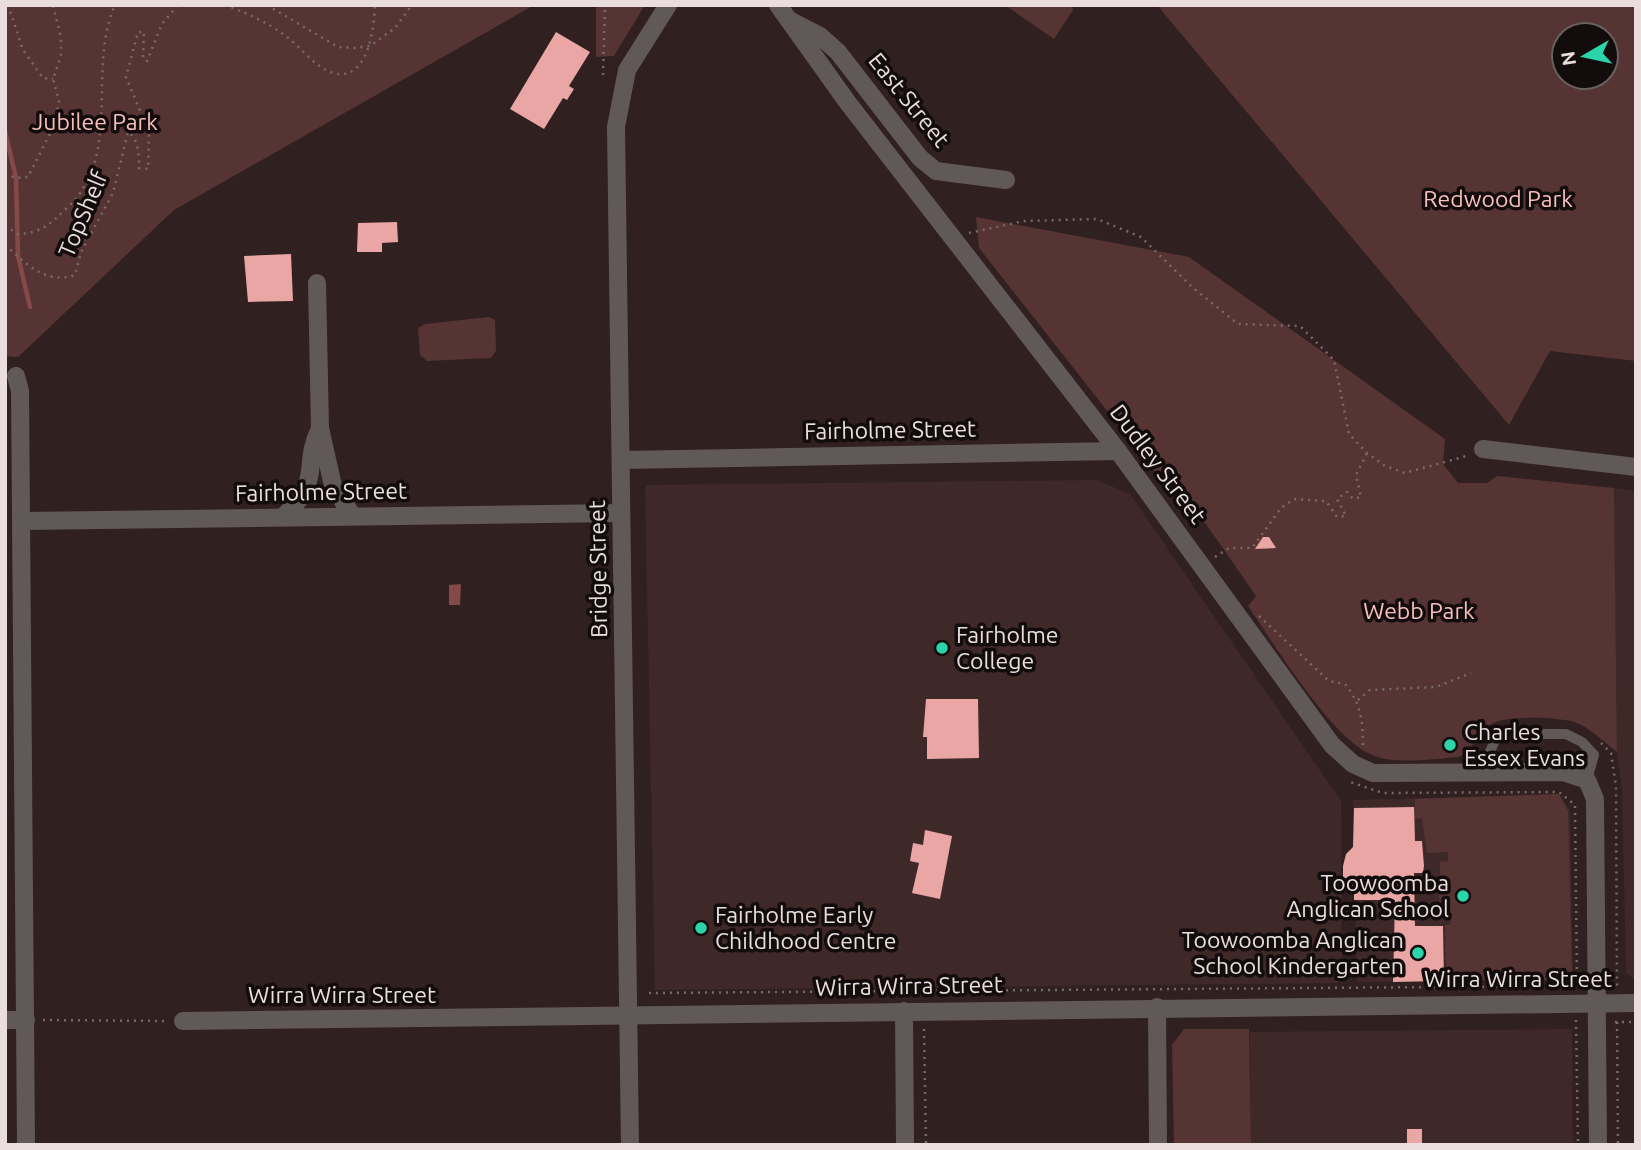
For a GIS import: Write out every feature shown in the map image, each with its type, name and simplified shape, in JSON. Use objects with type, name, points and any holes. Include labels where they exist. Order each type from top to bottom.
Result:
[{"type":"street","name":"Bridge Street","points":[[630,1145],[616,127],[627,70],[668,5]]},
{"type":"street","name":"East Street","points":[[783,10],[838,52],[920,158],[936,171],[1006,180]]},
{"type":"street","name":"Dudley Street","points":[[783,10],[953,238],[1118,451],[1355,775]]},
{"type":"street","points":[[317,283],[320,428],[333,486],[352,515]]},
{"type":"street","points":[[16,376],[20,391],[23,522],[26,1145]]},
{"type":"street","points":[[284,516],[308,489],[313,443],[320,428]]},
{"type":"street","points":[[1483,449],[1636,467]]},
{"type":"street","name":"Fairholme Street","points":[[621,460],[1118,451]]},
{"type":"street","name":"Fairholme Street","points":[[23,522],[621,513]]},
{"type":"street","points":[[1355,775],[1563,772],[1587,780],[1595,799],[1598,1145]]},
{"type":"street","name":"Wirra Wirra Street","points":[[183,1021],[1636,1003]]},
{"type":"street","points":[[1157,1007],[1158,1145]]},
{"type":"street","points":[[904,1011],[905,1145]]},
{"type":"street","points":[[5,1020],[26,1020]]},
{"type":"lane","points":[[1481,773],[1495,740],[1506,734],[1566,734],[1581,742],[1594,755],[1587,780]]},
{"type":"path","points":[[8,5],[23,50],[43,78],[53,79]]},
{"type":"path","points":[[5,174],[16,178],[28,177],[55,124],[59,101],[53,79],[61,56],[61,38],[53,5]]},
{"type":"path","points":[[5,226],[18,234],[41,230],[79,198],[87,184],[104,119],[101,62],[105,34],[115,5]]},
{"type":"path","name":"TopShelf","points":[[5,245],[46,278],[60,281],[75,275],[81,252],[113,193],[128,132],[134,136],[138,148],[139,168],[148,169],[149,132],[125,77],[138,32],[144,32],[143,58],[147,61],[162,24],[178,5]]},
{"type":"path","points":[[225,5],[282,33],[325,71],[336,74],[358,67],[370,46],[375,5]]},
{"type":"path","points":[[267,5],[338,47],[370,46],[395,28],[412,5]]},
{"type":"path","points":[[603,75],[605,5]]},
{"type":"path","points":[[953,238],[1024,221],[1097,219],[1141,237],[1192,287],[1238,324],[1300,326],[1335,360],[1349,434],[1367,453],[1385,466],[1405,473],[1460,460],[1483,449]]},
{"type":"path","points":[[1217,555],[1229,548],[1252,548],[1281,508],[1294,499],[1326,501],[1341,519],[1346,516],[1337,499],[1348,492],[1353,499],[1361,497],[1356,475],[1367,453]]},
{"type":"path","points":[[649,993],[1577,986],[1574,805],[1559,792],[1383,793],[1357,787],[1355,775],[1363,720],[1358,700],[1345,684],[1329,681],[1241,599],[1231,604]]},
{"type":"path","points":[[1358,700],[1370,690],[1436,687],[1471,673]]},
{"type":"path","points":[[26,1020],[183,1021]]},
{"type":"path","points":[[1576,1020],[1578,1145]]},
{"type":"path","points":[[1617,1022],[1618,1145]]},
{"type":"path","points":[[924,1027],[926,1145]]},
{"type":"shaded area","name":"Fairholme College","points":[[1097,480],[1130,494],[1341,801],[1342,983],[655,990],[645,485]]},
{"type":"shaded area","points":[[1614,488],[1636,491],[1636,980],[1626,973],[1622,790],[1617,752]]},
{"type":"shaded area","points":[[461,584],[460,605],[449,605],[449,585]]},
{"type":"shaded area","name":"Toowoomba Anglican School","points":[[1559,794],[1570,811],[1573,980],[1357,982],[1353,800]]},
{"type":"shaded area","points":[[1572,1029],[1573,1145],[1251,1145],[1250,1032]]},
{"type":"green space","name":"Jubilee Park","points":[[5,5],[534,5],[174,210],[18,357],[5,356]]},
{"type":"green space","points":[[596,5],[645,5],[614,56],[596,57]]},
{"type":"green space","points":[[1005,5],[1072,5],[1073,10],[1054,39]]},
{"type":"green space","name":"Redwood Park","points":[[1157,5],[1636,5],[1636,361],[1550,351],[1509,425]]},
{"type":"green space","name":"Webb Park","points":[[976,217],[1189,257],[1445,439],[1443,464],[1458,483],[1487,483],[1497,476],[1614,488],[1617,752],[1593,732],[1577,723],[1534,718],[1508,719],[1491,724],[1468,751],[1458,757],[1392,760],[1372,755],[1356,746],[1322,711],[1273,643],[1248,606],[1256,596],[1181,488],[1168,488],[979,248]]},
{"type":"green space","points":[[489,317],[495,320],[496,351],[491,358],[427,361],[420,355],[418,328],[425,324]]},
{"type":"green space","name":"Toowoomba Anglican School","points":[[1559,794],[1568,811],[1572,975],[1566,980],[1446,980],[1445,925],[1450,925],[1451,918],[1439,918],[1440,861],[1448,862],[1448,852],[1427,853],[1422,818],[1414,819],[1415,799]]},
{"type":"green space","points":[[1184,1029],[1249,1029],[1251,1145],[1174,1145],[1172,1045]]},
{"type":"building","points":[[556,32],[590,52],[569,86],[574,89],[567,100],[563,98],[544,129],[510,109]]},
{"type":"building","points":[[397,222],[398,242],[382,243],[382,252],[357,252],[358,223]]},
{"type":"building","points":[[291,254],[293,301],[248,302],[244,256]]},
{"type":"building","points":[[1263,537],[1269,537],[1276,548],[1255,549]]},
{"type":"building","points":[[926,699],[978,699],[979,758],[927,759],[927,737],[923,737]]},
{"type":"building","points":[[1414,807],[1415,841],[1422,841],[1424,866],[1423,873],[1414,873],[1415,926],[1443,926],[1444,981],[1393,982],[1395,900],[1354,900],[1354,891],[1343,892],[1343,866],[1346,854],[1353,847],[1354,808]]},
{"type":"building","points":[[925,830],[952,836],[940,899],[912,893],[919,863],[910,861],[913,843],[923,845]]},
{"type":"building","points":[[1407,1129],[1422,1129],[1422,1145],[1407,1145]]},
{"type":"waterway","points":[[5,131],[16,178],[18,256],[30,307]]},
{"type":"place","name":"Fairholme College","points":[[942,648]]},
{"type":"place","name":"Charles Essex Evans","points":[[1450,745]]},
{"type":"place","name":"Toowoomba Anglican School","points":[[1463,896]]},
{"type":"place","name":"Fairholme Early Childhood Centre","points":[[701,928]]},
{"type":"place","name":"Toowoomba Anglican School Kindergarten","points":[[1418,953]]}]
